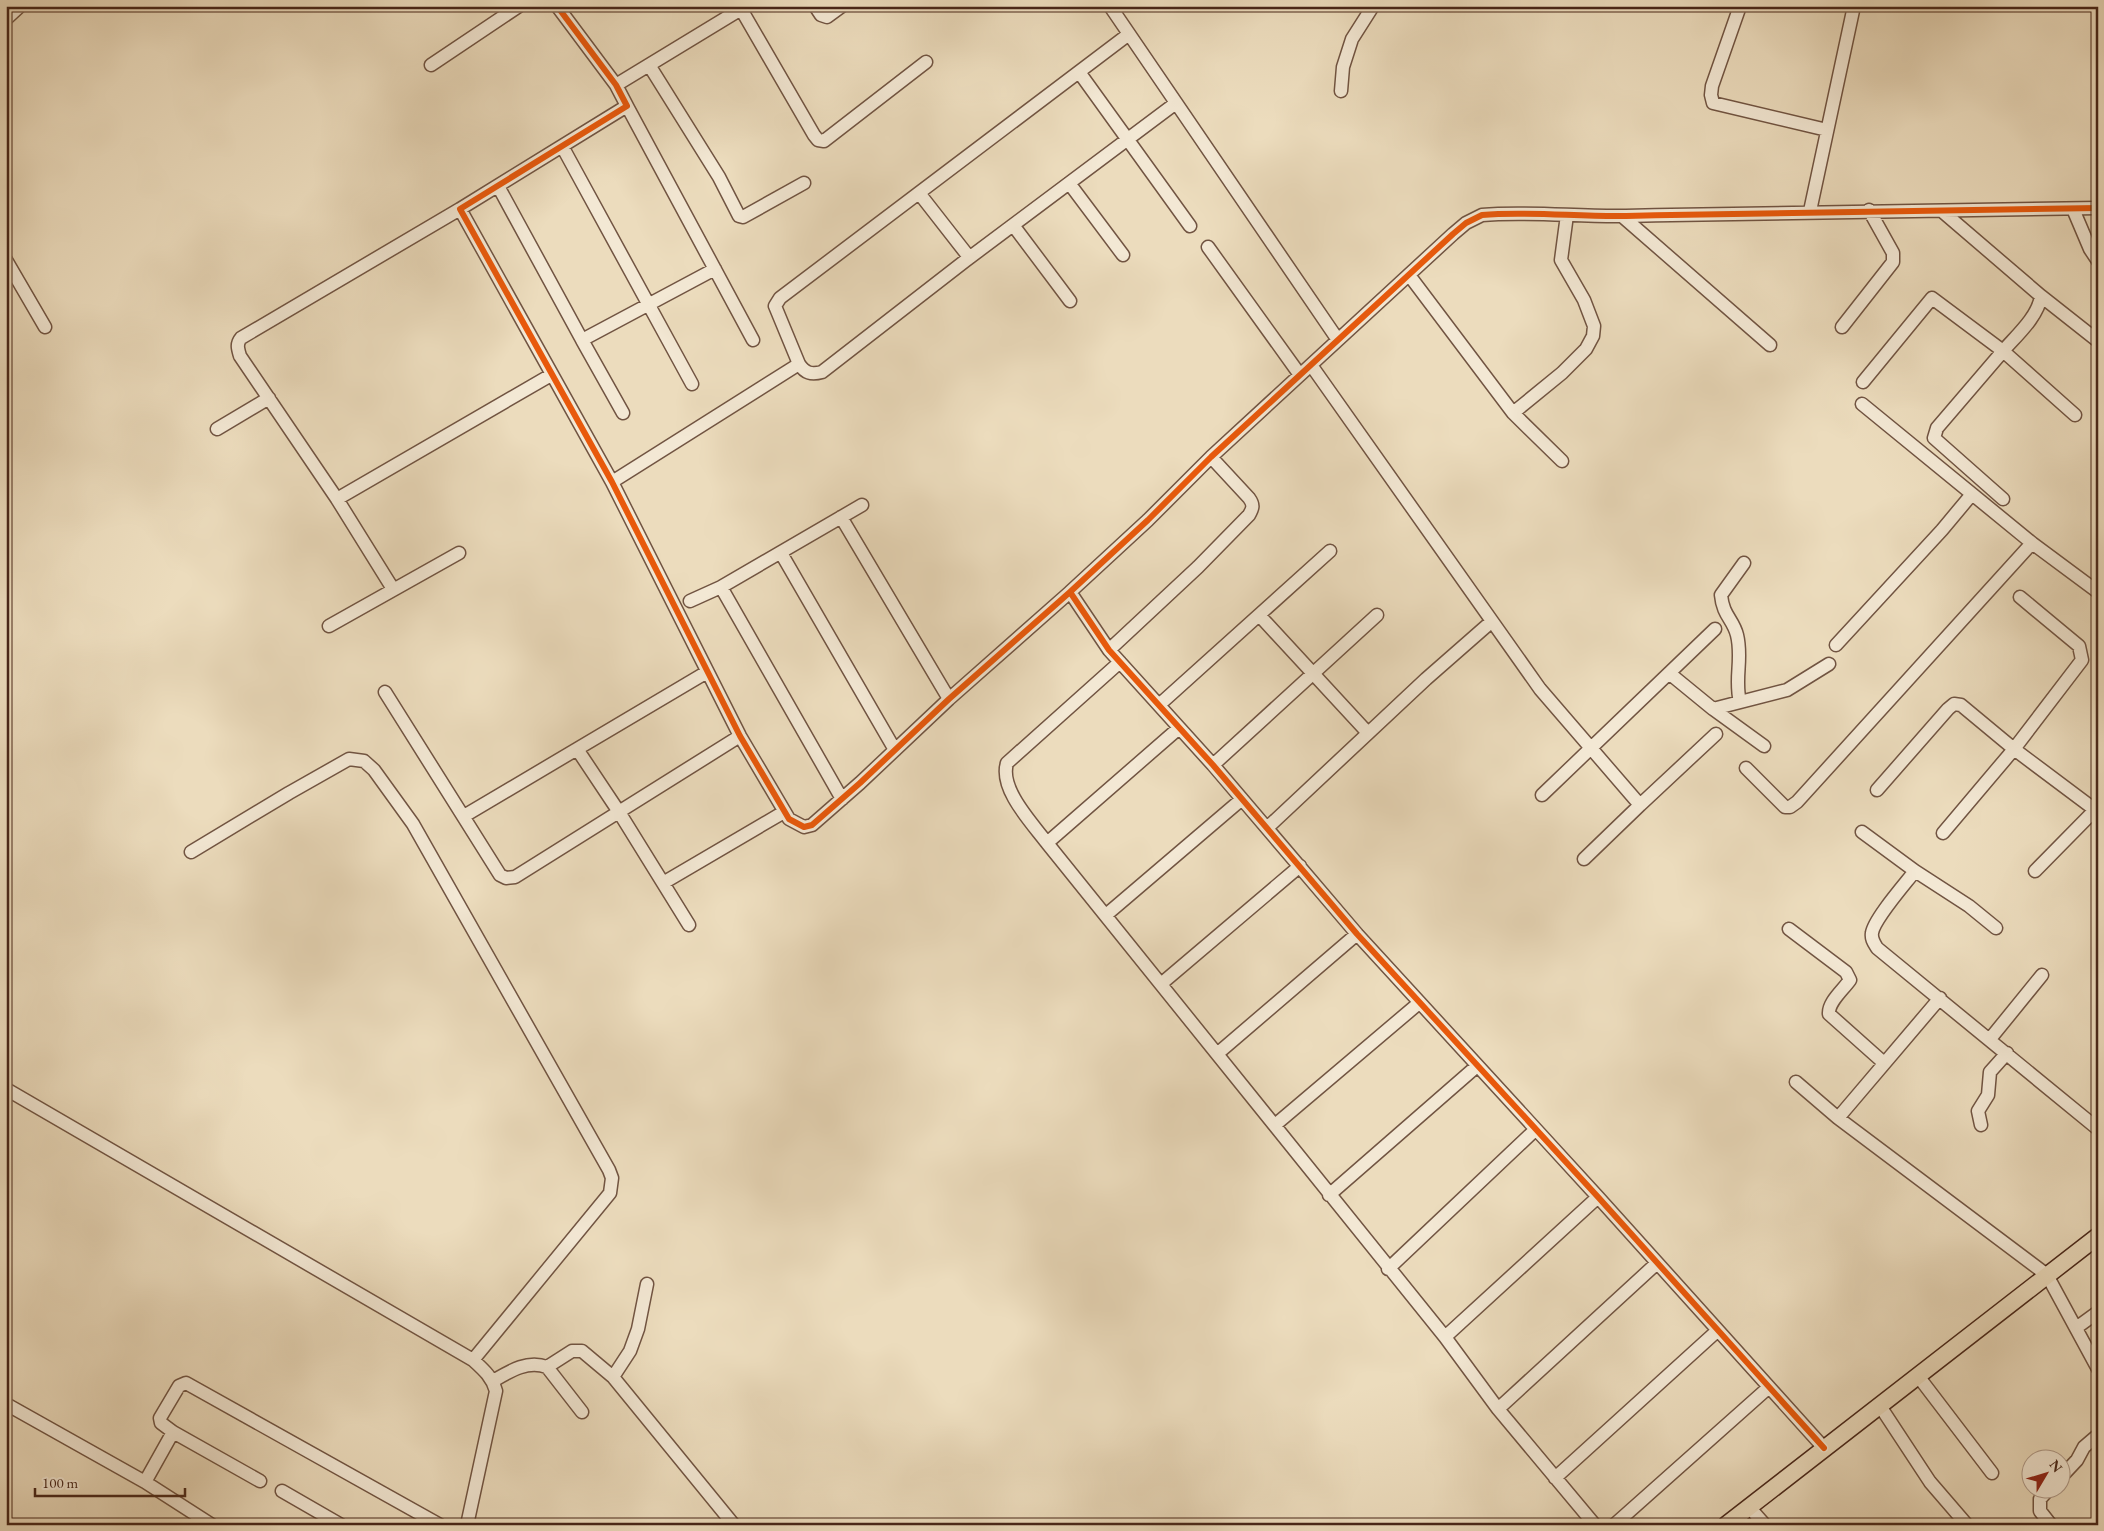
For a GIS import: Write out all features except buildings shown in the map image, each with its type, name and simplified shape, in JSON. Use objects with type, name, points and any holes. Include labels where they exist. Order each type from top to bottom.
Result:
[{"type":"main road","points":[[1726,1525],[2098,1236]]},
{"type":"street","points":[[6,19],[20,6]]},
{"type":"street","points":[[431,65],[519,6]]},
{"type":"street","points":[[557,6],[616,85],[753,340]]},
{"type":"street","points":[[815,6],[821,15],[827,17],[842,6]]},
{"type":"street","points":[[1110,6],[1338,340]]},
{"type":"street","points":[[1341,91],[1343,67],[1352,39],[1373,6]]},
{"type":"street","points":[[1740,6],[1712,86],[1711,95],[1713,103],[1828,130]]},
{"type":"street","points":[[1810,211],[1854,6]]},
{"type":"street","points":[[616,85],[744,8],[818,140],[824,141],[926,62]]},
{"type":"street","points":[[1129,34],[780,298],[775,306],[799,364],[804,371],[810,373],[822,372],[969,258],[1176,103]]},
{"type":"street","points":[[650,65],[719,177],[739,216],[743,217],[752,213],[804,183]]},
{"type":"street","points":[[1079,72],[1190,226]]},
{"type":"street","points":[[392,589],[337,499],[240,356],[238,342],[241,338],[460,209],[627,106]]},
{"type":"street","points":[[562,146],[692,384]]},
{"type":"street","points":[[1069,183],[1123,255]]},
{"type":"street","points":[[498,186],[623,413]]},
{"type":"street","points":[[920,193],[969,258]]},
{"type":"street","points":[[460,209],[612,482],[740,736],[789,819],[799,826],[808,828],[1070,592],[1148,520],[1211,457],[1453,234],[1466,223],[1482,215],[1622,216],[1869,210],[1943,212],[2098,208]]},
{"type":"street","points":[[2073,209],[2090,249],[2098,260]]},
{"type":"street","points":[[1842,327],[1893,262],[1893,253],[1869,210]]},
{"type":"street","points":[[1943,212],[2041,296],[2098,341]]},
{"type":"street","points":[[1513,413],[1562,374],[1586,349],[1594,336],[1594,326],[1584,300],[1561,260],[1567,215]]},
{"type":"street","points":[[1622,216],[1770,345]]},
{"type":"street","points":[[1013,225],[1070,301]]},
{"type":"street","points":[[1208,247],[1300,375]]},
{"type":"street","points":[[6,260],[45,327]]},
{"type":"street","points":[[582,340],[715,269]]},
{"type":"street","points":[[1409,275],[1513,413],[1562,461]]},
{"type":"street","points":[[2003,498],[1934,438],[1937,428],[2034,314],[2040,303],[2041,296]]},
{"type":"street","points":[[1863,382],[1932,298],[2003,352],[2075,415]]},
{"type":"street","points":[[612,482],[799,364]]},
{"type":"street","points":[[1311,365],[1540,689],[1640,805]]},
{"type":"street","points":[[337,499],[551,375]]},
{"type":"street","points":[[217,429],[269,398]]},
{"type":"street","points":[[1862,404],[2032,543],[2098,592]]},
{"type":"street","points":[[1109,650],[1198,567],[1249,515],[1252,503],[1249,498],[1211,457]]},
{"type":"street","points":[[1836,645],[1942,530],[1972,494]]},
{"type":"street","points":[[690,601],[721,586],[862,505]]},
{"type":"street","points":[[841,517],[948,700]]},
{"type":"street","points":[[1746,768],[1785,808],[1798,802],[2032,543]]},
{"type":"street","points":[[1159,705],[1330,551]]},
{"type":"street","points":[[328,626],[459,553]]},
{"type":"street","points":[[780,553],[895,750]]},
{"type":"street","points":[[1740,702],[1736,688],[1740,659],[1737,633],[1722,608],[1721,595],[1744,563]]},
{"type":"street","points":[[721,586],[842,799]]},
{"type":"street","points":[[1070,592],[1109,650],[1242,799],[1357,934],[1598,1197],[1656,1264],[1824,1448]]},
{"type":"street","points":[[1943,834],[2014,749],[2082,660],[2079,646],[2020,597]]},
{"type":"street","points":[[1213,766],[1377,615]]},
{"type":"street","points":[[1259,616],[1368,733]]},
{"type":"street","points":[[1267,828],[1368,733],[1492,622]]},
{"type":"street","points":[[1542,795],[1715,629]]},
{"type":"street","points":[[1120,662],[1007,763],[1004,771],[1006,782],[1016,800],[1047,843],[1445,1337],[1498,1409],[1595,1525]]},
{"type":"street","points":[[1713,709],[1787,690],[1829,664]]},
{"type":"street","points":[[464,816],[707,672]]},
{"type":"street","points":[[1669,673],[1713,709],[1764,746]]},
{"type":"street","points":[[385,692],[500,875],[510,879],[740,736]]},
{"type":"street","points":[[1877,790],[1948,709],[1954,704],[1961,705],[2014,749],[2096,811],[2035,871]]},
{"type":"street","points":[[1047,843],[1179,728]]},
{"type":"street","points":[[1584,859],[1716,734]]},
{"type":"street","points":[[577,749],[620,812],[689,925]]},
{"type":"street","points":[[191,852],[289,792],[349,759],[364,761],[374,770],[413,824],[609,1170],[612,1178],[610,1194],[473,1360]]},
{"type":"street","points":[[1106,916],[1242,799]]},
{"type":"street","points":[[663,883],[784,812]]},
{"type":"street","points":[[1862,832],[1915,871],[1969,906],[1996,928]]},
{"type":"street","points":[[1161,984],[1300,866]]},
{"type":"street","points":[[1915,871],[1878,920],[1872,932],[1873,940],[1878,948],[2098,1129]]},
{"type":"street","points":[[1789,929],[1849,976],[1850,980],[1828,1009],[1829,1014],[1884,1063]]},
{"type":"street","points":[[1217,1054],[1357,934]]},
{"type":"street","points":[[1990,1039],[2042,975]]},
{"type":"street","points":[[1838,1118],[1940,998]]},
{"type":"street","points":[[1275,1125],[1420,1003]]},
{"type":"street","points":[[1981,1125],[1978,1111],[1988,1095],[1990,1072],[2007,1053]]},
{"type":"street","points":[[1329,1195],[1478,1066]]},
{"type":"street","points":[[1796,1082],[1838,1118],[2047,1275],[2098,1369]]},
{"type":"street","points":[[6,1089],[473,1360],[486,1371],[493,1381],[496,1391],[467,1525]]},
{"type":"street","points":[[1388,1268],[1535,1130]]},
{"type":"street","points":[[1445,1337],[1598,1197]]},
{"type":"street","points":[[1498,1409],[1656,1264]]},
{"type":"street","points":[[613,1377],[630,1351],[638,1329],[647,1284]]},
{"type":"street","points":[[2076,1328],[2098,1312]]},
{"type":"street","points":[[1555,1478],[1717,1331]]},
{"type":"street","points":[[547,1367],[572,1350],[582,1351],[613,1377],[734,1525]]},
{"type":"street","points":[[493,1381],[513,1369],[539,1364],[547,1367],[582,1412]]},
{"type":"street","points":[[1918,1376],[1992,1473]]},
{"type":"street","points":[[260,1481],[161,1423],[160,1418],[179,1386],[186,1383],[440,1525]]},
{"type":"street","points":[[1614,1525],[1768,1388]]},
{"type":"street","points":[[6,1404],[145,1482],[212,1525]]},
{"type":"street","points":[[1880,1406],[1926,1476],[1966,1525]]},
{"type":"street","points":[[145,1482],[174,1432]]},
{"type":"street","points":[[2072,1465],[2081,1455],[2084,1447],[2098,1435]]},
{"type":"street","points":[[282,1491],[341,1525]]},
{"type":"street","points":[[2041,1498],[2040,1511],[2051,1525]]},
{"type":"street","points":[[1749,1507],[1764,1525]]},
{"type":"cycle path","points":[[557,6],[616,85],[627,106],[460,209],[612,482],[740,736],[789,819],[804,827],[812,825],[860,783],[949,699],[1070,592]]},
{"type":"cycle path","points":[[1824,1448],[1598,1197],[1357,934],[1213,765],[1109,650],[1070,592],[1148,520],[1211,457],[1453,234],[1466,223],[1482,215],[1626,216],[2098,208]]}]
